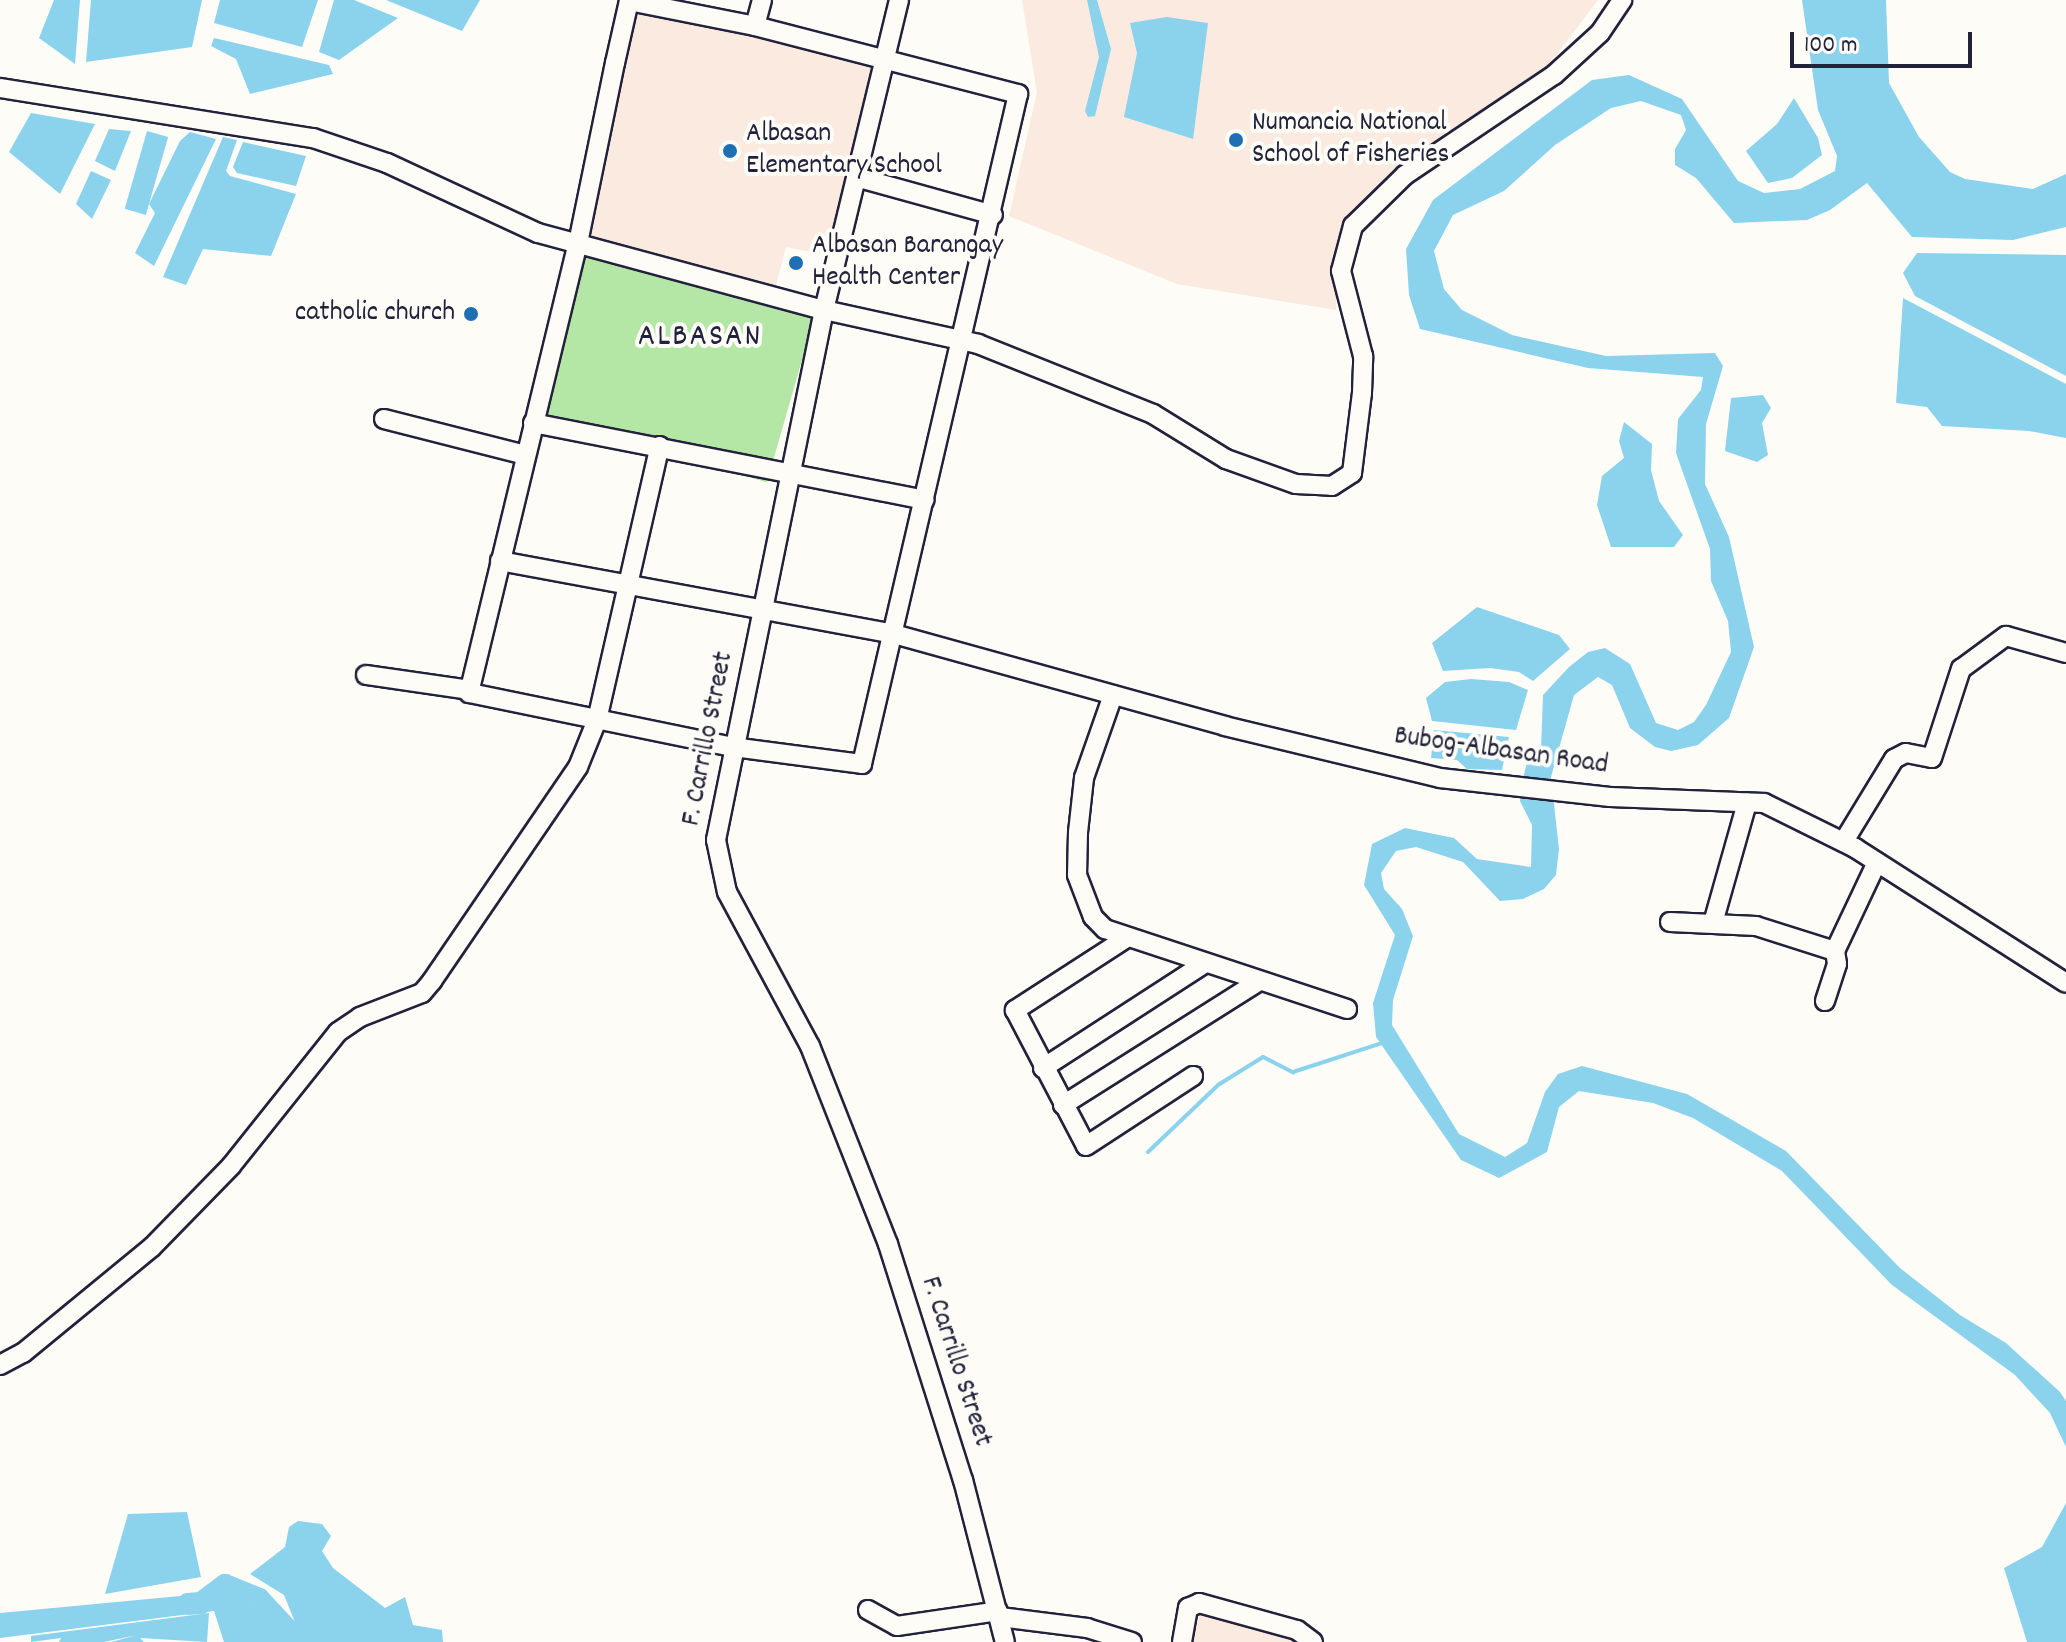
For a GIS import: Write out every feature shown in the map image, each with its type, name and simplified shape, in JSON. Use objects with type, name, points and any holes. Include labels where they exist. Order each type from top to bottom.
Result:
[{"type":"street","points":[[755,26],[762,0]]},
{"type":"street","name":"F. Carrillo Street","points":[[899,0],[824,310],[765,609],[716,827],[727,892],[810,1046],[888,1244],[932,1373],[1005,1642]]},
{"type":"street","points":[[0,88],[313,138],[387,163],[538,233],[824,310],[962,340],[1153,414],[1226,459],[1273,477],[1312,487],[1344,480],[1352,473],[1362,393],[1363,356],[1341,271],[1353,226],[1405,175],[1554,75],[1600,33],[1622,0]]},
{"type":"street","points":[[366,675],[470,690],[478,698],[733,747],[862,764],[993,215],[1018,94],[885,64],[755,26],[630,1],[578,243],[470,690]]},
{"type":"street","points":[[856,177],[993,215]]},
{"type":"street","points":[[384,419],[525,455]]},
{"type":"street","points":[[533,423],[925,500]]},
{"type":"street","points":[[0,1365],[34,1344],[152,1247],[231,1166],[338,1032],[360,1017],[422,993],[568,786],[597,720],[660,446]]},
{"type":"street","name":"Bubog-Albasan Road","points":[[500,561],[894,634],[1113,695],[1440,778],[1516,788],[1764,803],[1844,841],[2066,983]]},
{"type":"street","points":[[1844,841],[1894,759],[1906,753],[1932,758],[1961,669],[2006,636],[2066,653]]},
{"type":"street","points":[[1113,695],[1084,778],[1077,875],[1097,922],[1128,937],[1347,1009]]},
{"type":"street","points":[[1713,923],[1747,803]]},
{"type":"street","points":[[1825,1001],[1837,964],[1835,951],[1877,862]]},
{"type":"street","points":[[1670,922],[1776,930],[1835,951]]},
{"type":"street","points":[[1128,937],[1015,1010],[1086,1146],[1193,1076]]},
{"type":"street","points":[[1043,1068],[1205,963]]},
{"type":"street","points":[[1063,1105],[1259,981]]},
{"type":"street","points":[[1182,1642],[1188,1608],[1199,1603],[1297,1630],[1313,1642]]},
{"type":"street","points":[[868,1610],[897,1626],[999,1614],[1087,1628],[1132,1642]]},
{"type":"shaded area","name":"Numancia National School of Fisheries","points":[[1022,0],[1598,0],[1548,66],[1378,188],[1337,239],[1336,310],[1177,284],[1009,216],[1037,92]]},
{"type":"shaded area","name":"Albasan Elementary School","points":[[636,8],[876,68],[831,256],[786,247],[776,285],[586,234]]},
{"type":"shaded area","points":[[1203,1608],[1240,1618],[1297,1642],[1189,1642]]},
{"type":"green space","points":[[584,253],[814,319],[767,482],[537,416]]},
{"type":"water","points":[[54,0],[80,0],[75,64],[39,38]]},
{"type":"water","points":[[91,0],[202,0],[192,47],[86,62]]},
{"type":"water","points":[[220,0],[318,0],[302,47],[214,23]]},
{"type":"water","points":[[334,0],[354,0],[398,18],[339,60],[319,52]]},
{"type":"water","points":[[386,0],[480,0],[462,31]]},
{"type":"water","points":[[1087,0],[1097,0],[1111,49],[1095,116],[1088,117],[1085,111],[1099,57]]},
{"type":"water","points":[[1802,0],[1886,0],[1889,83],[1919,137],[1950,172],[1965,179],[2033,189],[2066,174],[2066,227],[2013,240],[1912,237],[1867,183],[1830,210],[1807,220],[1734,223],[1696,178],[1675,165],[1675,149],[1686,130],[1681,115],[1641,101],[1611,108],[1555,145],[1504,191],[1453,215],[1434,251],[1444,289],[1462,310],[1512,335],[1606,356],[1715,353],[1723,366],[1706,424],[1705,484],[1729,537],[1754,647],[1729,718],[1698,745],[1671,751],[1655,747],[1630,728],[1612,685],[1598,677],[1574,695],[1551,777],[1559,849],[1556,875],[1544,889],[1523,899],[1500,901],[1463,862],[1416,847],[1396,851],[1381,873],[1384,889],[1402,909],[1413,936],[1393,1000],[1392,1025],[1459,1134],[1505,1157],[1527,1143],[1545,1092],[1558,1074],[1582,1066],[1687,1094],[1786,1151],[1900,1268],[1960,1315],[2006,1343],[2060,1392],[2066,1401],[2066,1447],[2050,1413],[2015,1375],[1892,1285],[1782,1171],[1693,1118],[1653,1103],[1579,1091],[1559,1107],[1547,1152],[1499,1178],[1461,1160],[1376,1037],[1373,1003],[1395,935],[1364,885],[1372,844],[1405,828],[1454,838],[1477,859],[1531,867],[1532,825],[1520,801],[1523,778],[1528,759],[1541,749],[1543,695],[1569,667],[1588,652],[1605,648],[1630,664],[1656,723],[1678,730],[1694,722],[1706,705],[1731,652],[1728,621],[1711,581],[1710,549],[1676,453],[1678,419],[1701,390],[1703,377],[1588,368],[1420,329],[1409,295],[1406,249],[1433,200],[1592,80],[1629,75],[1682,99],[1738,181],[1764,193],[1800,189],[1835,171],[1837,156],[1818,110]]},
{"type":"water","points":[[1167,17],[1208,23],[1193,139],[1124,117],[1137,53],[1130,23]]},
{"type":"water","points":[[214,38],[329,65],[333,74],[250,94],[236,59],[211,46]]},
{"type":"water","points":[[1794,98],[1818,138],[1822,155],[1792,178],[1768,183],[1746,151],[1777,124]]},
{"type":"water","points":[[31,113],[95,124],[60,194],[9,152]]},
{"type":"water","points":[[109,129],[131,131],[115,171],[95,161]]},
{"type":"water","points":[[147,131],[168,137],[146,215],[125,209]]},
{"type":"water","points":[[190,132],[216,139],[154,266],[135,253],[155,213],[149,204],[180,141]]},
{"type":"water","points":[[223,137],[237,140],[226,171],[230,176],[296,194],[271,256],[203,249],[186,285],[163,277]]},
{"type":"water","points":[[243,142],[306,156],[296,186],[237,173],[233,167]]},
{"type":"water","points":[[91,171],[111,180],[92,219],[76,204]]},
{"type":"water","points":[[1917,253],[2066,255],[2066,376],[1915,296],[1903,273]]},
{"type":"water","points":[[1903,298],[2066,384],[2066,438],[2029,431],[1942,426],[1927,407],[1896,403]]},
{"type":"water","points":[[1763,395],[1771,408],[1762,423],[1768,455],[1757,462],[1725,451],[1731,398]]},
{"type":"water","points":[[1624,422],[1652,444],[1651,470],[1659,501],[1683,535],[1674,547],[1611,547],[1597,505],[1602,476],[1624,458],[1619,441]]},
{"type":"water","points":[[1477,607],[1559,635],[1570,649],[1533,681],[1519,672],[1490,668],[1443,671],[1432,643]]},
{"type":"water","points":[[1471,679],[1509,682],[1528,690],[1516,730],[1432,721],[1426,698],[1445,682]]},
{"type":"water","points":[[1434,730],[1509,737],[1502,770],[1467,769],[1457,760],[1431,758]]},
{"type":"water","points":[[2066,1503],[2066,1642],[2027,1642],[2004,1568],[2042,1547]]},
{"type":"water","points":[[187,1512],[201,1577],[105,1594],[128,1514]]},
{"type":"water","points":[[298,1521],[322,1524],[331,1536],[322,1551],[333,1568],[385,1608],[405,1597],[413,1625],[442,1630],[443,1642],[303,1642],[284,1595],[250,1574],[285,1547],[289,1527]]},
{"type":"water","points":[[212,1593],[240,1600],[285,1629],[283,1642],[224,1642],[214,1611],[0,1638],[0,1613]]},
{"type":"water","points":[[209,1613],[207,1642],[140,1638],[144,1642],[111,1642],[137,1635],[104,1642],[59,1642],[61,1638],[31,1642],[31,1636]]},
{"type":"waterway","points":[[1148,1152],[1218,1085],[1263,1057],[1293,1072],[1382,1043]]},
{"type":"waterway","points":[[188,1604],[201,1603],[225,1585],[259,1599],[288,1630],[292,1642]]},
{"type":"place","name":"Numancia National School of Fisheries","points":[[1236,140]]},
{"type":"place","name":"Albasan Elementary School","points":[[730,151]]},
{"type":"place","name":"Albasan Barangay Health Center","points":[[796,263]]},
{"type":"place","name":"catholic church","points":[[471,314]]},
{"type":"district","name":"ALBASAN","points":[[700,338]]}]
